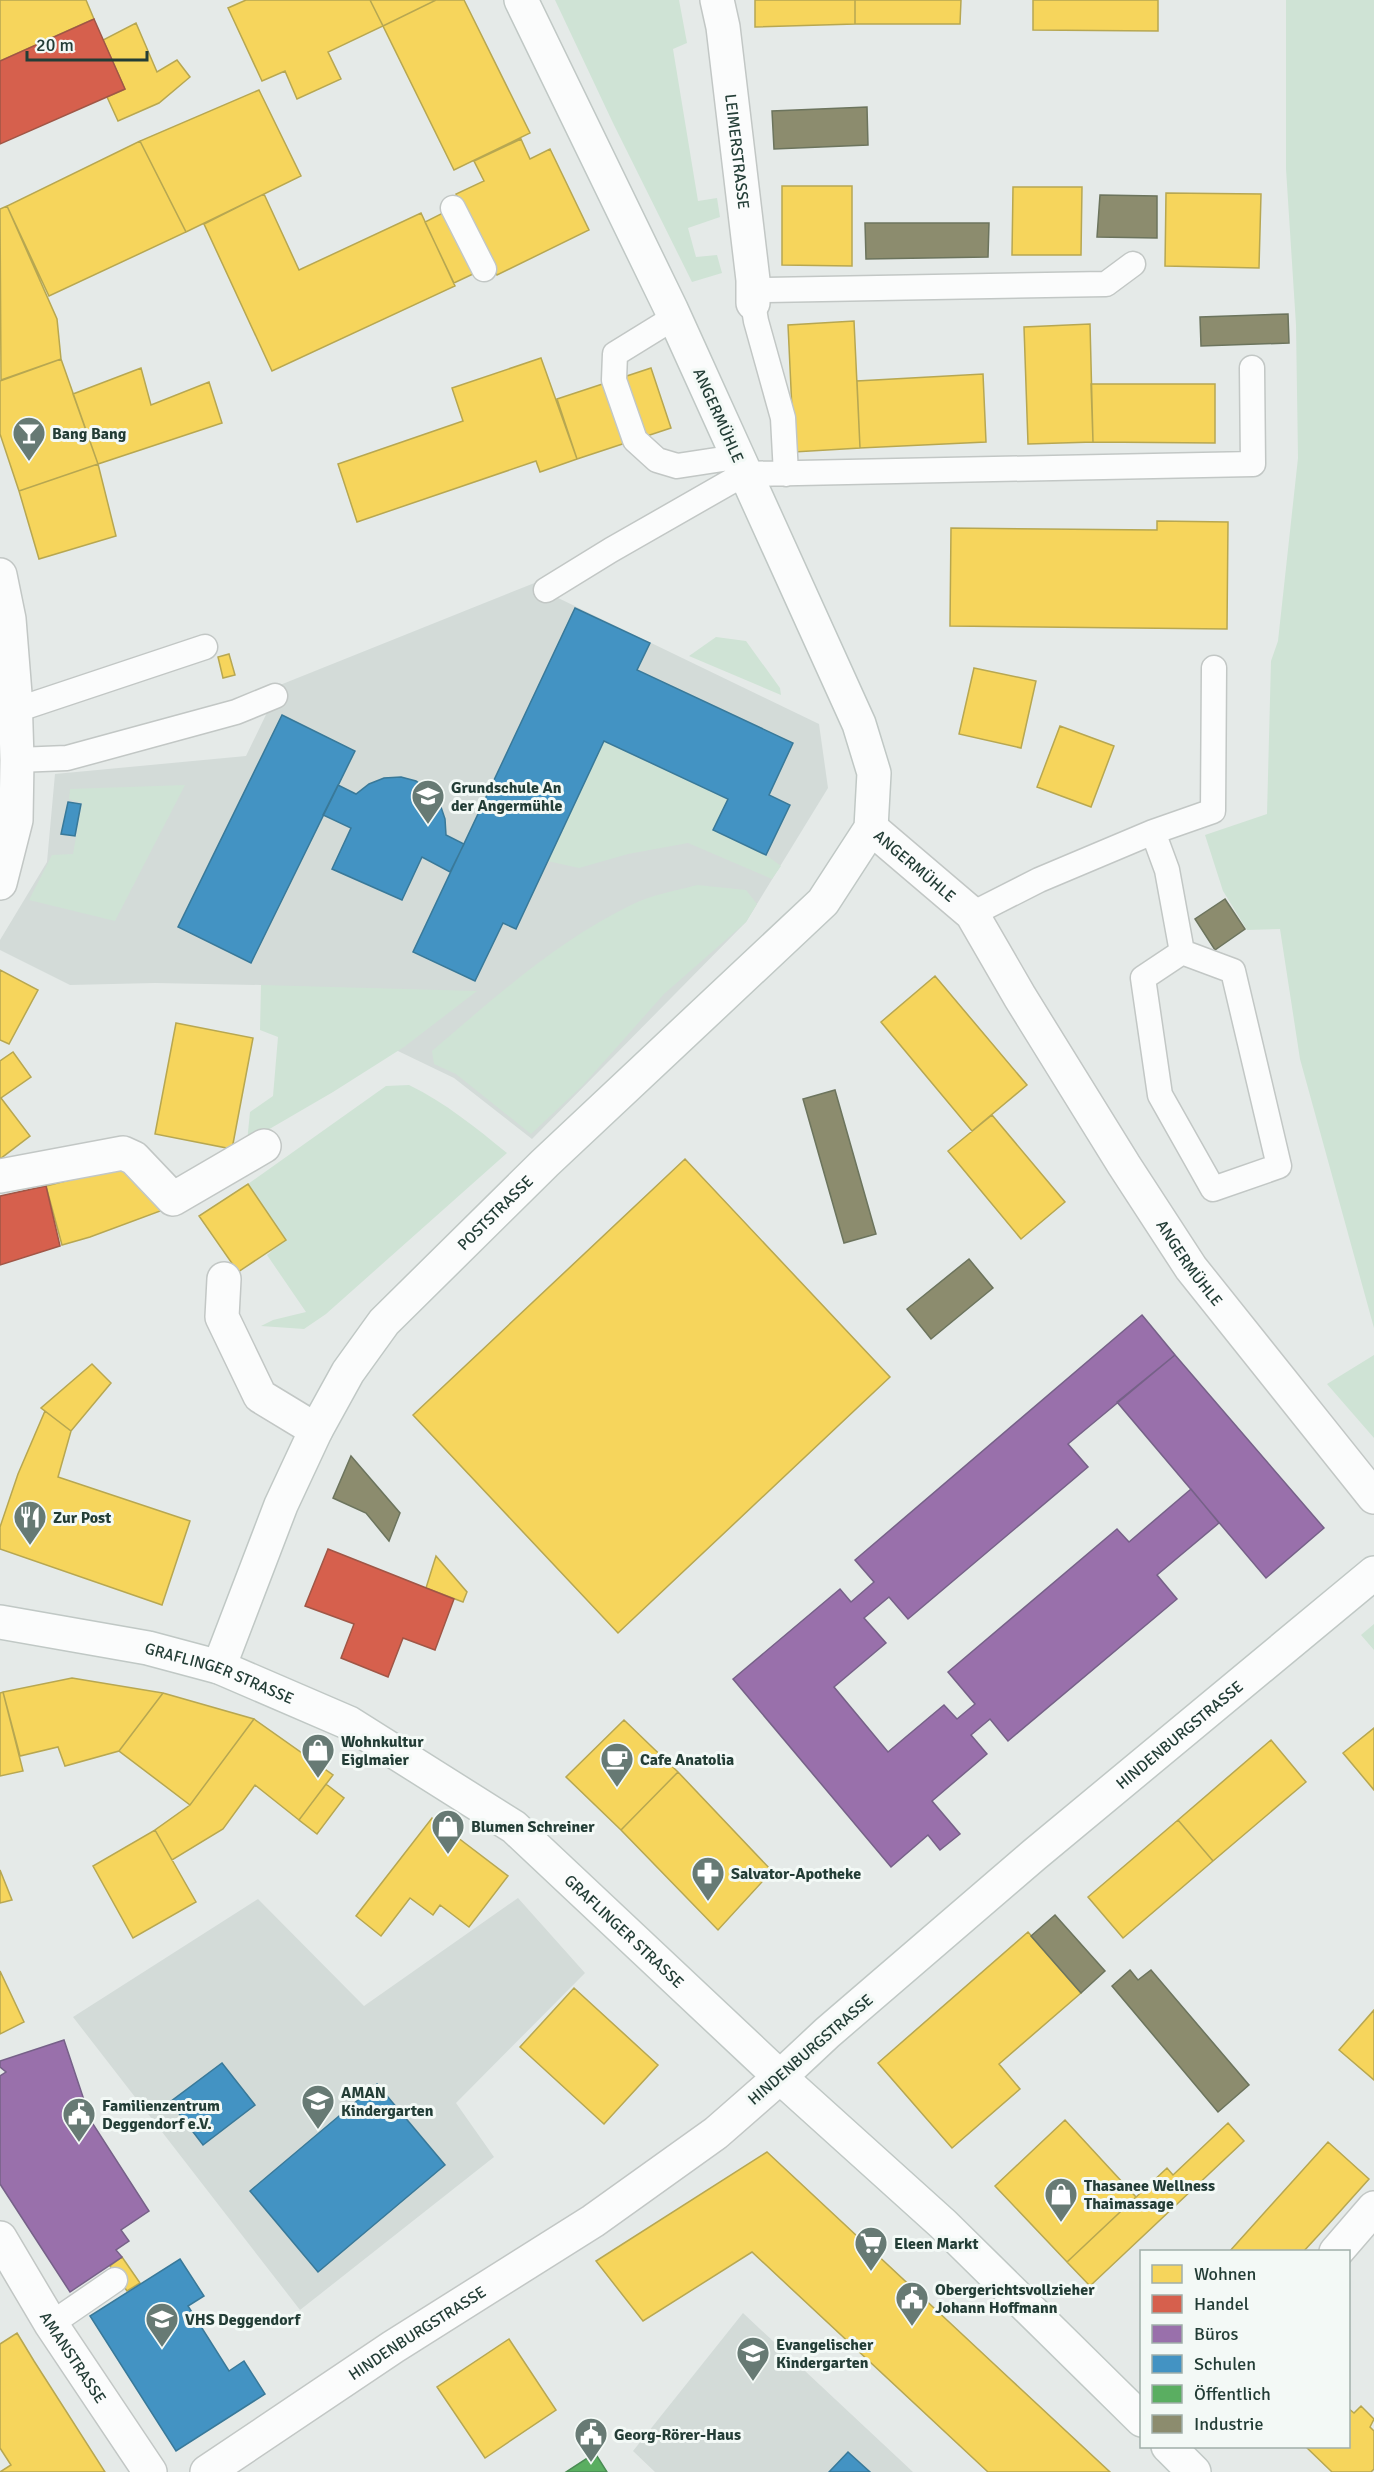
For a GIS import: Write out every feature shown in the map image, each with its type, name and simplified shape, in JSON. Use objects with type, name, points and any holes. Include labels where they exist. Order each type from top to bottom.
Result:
[{"type":"street","name":"ANGERMÜHLE","points":[[520,0],[675,317],[724,423],[740,466],[860,724],[874,773],[871,828],[972,914],[1020,997],[1191,1268],[1374,1497]]},
{"type":"street","name":"LEIMERSTRASSE","points":[[717,0],[723,27],[753,294]]},
{"type":"street","points":[[0,575],[9,619],[16,710],[17,760],[16,820],[0,883]]},
{"type":"street","name":"POSTSTRASSE","points":[[219,1667],[281,1504],[316,1430],[348,1372],[384,1322],[554,1154],[823,902],[871,828]]},
{"type":"street","points":[[0,1176],[123,1154],[134,1158],[172,1199],[264,1146]]},
{"type":"street","points":[[224,1279],[222,1317],[260,1396],[316,1430]]},
{"type":"street","name":"HINDENBURGSTRASSE","points":[[207,2472],[393,2347],[593,2221],[716,2133],[827,2033],[1034,1855],[1374,1573]]},
{"type":"street","name":"GRAFLINGER STRASSE","points":[[0,1622],[138,1646],[219,1667],[349,1723],[514,1827],[780,2077],[944,2224],[1140,2418]]},
{"type":"street","points":[[1338,2250],[1374,2208]]},
{"type":"street","name":"AMANSTRASSE","points":[[0,2238],[51,2324],[150,2472]]},
{"type":"street","points":[[1170,2448],[1194,2472]]},
{"type":"lane","points":[[453,208],[484,269]]},
{"type":"lane","points":[[786,474],[783,418],[756,321],[753,294],[766,290],[1106,284],[1133,264]]},
{"type":"lane","points":[[675,317],[615,354],[614,380],[635,440],[657,460],[677,466],[740,466],[786,474],[1253,464],[1252,368]]},
{"type":"lane","points":[[546,590],[740,466]]},
{"type":"lane","points":[[16,710],[205,647]]},
{"type":"lane","points":[[972,914],[1039,880],[1153,832],[1213,811],[1214,668]]},
{"type":"lane","points":[[17,760],[67,758],[236,712],[275,696]]},
{"type":"lane","points":[[1153,832],[1167,870],[1182,952]]},
{"type":"lane","points":[[1182,952],[1233,971],[1279,1166],[1214,1189],[1160,1095],[1143,978],[1182,952]]},
{"type":"lane","points":[[51,2324],[115,2280]]},
{"type":"shaded area","name":"Grundschule An der Angermühle","points":[[537,582],[554,596],[819,724],[828,788],[746,922],[532,1139],[454,1078],[261,985],[155,983],[70,985],[0,950],[0,940],[47,862],[55,774],[246,756],[275,696],[275,687]]},
{"type":"shaded area","name":"AMAN Kindergarten","points":[[518,1898],[585,1973],[456,2103],[494,2157],[300,2310],[73,2017],[258,1899],[364,2006]]},
{"type":"shaded area","name":"Evangelischer Kindergarten","points":[[743,2313],[913,2472],[655,2472],[633,2451]]},
{"type":"green space","points":[[555,0],[679,0],[687,43],[673,49],[698,201],[717,198],[720,217],[688,228],[696,257],[717,255],[722,273],[692,282]]},
{"type":"green space","points":[[1286,0],[1374,0],[1374,1328],[1300,1059],[1280,929],[1247,930],[1223,891],[1205,835],[1267,814],[1271,661],[1278,641],[1298,458],[1296,325],[1286,169]]},
{"type":"green space","points":[[716,637],[746,641],[780,688],[781,695],[689,656]]},
{"type":"green space","points":[[604,741],[728,799],[714,830],[766,855],[781,866],[772,879],[688,843],[628,854],[579,868],[547,861]]},
{"type":"green space","points":[[185,785],[115,921],[29,900],[52,855],[73,854],[82,803],[69,799],[70,789]]},
{"type":"green space","points":[[697,885],[746,890],[757,904],[746,922],[664,994],[583,1085],[531,1134],[456,1074],[434,1064],[432,1051],[552,953],[604,919],[639,902]]},
{"type":"green space","points":[[261,985],[477,991],[404,1047],[247,1142],[250,1112],[273,1096],[278,1037],[260,1030]]},
{"type":"green space","points":[[409,1085],[448,1108],[507,1153],[326,1314],[304,1329],[261,1326],[273,1320],[306,1312],[267,1255],[286,1239],[248,1184],[386,1086]]},
{"type":"green space","points":[[1374,1355],[1374,1438],[1327,1384]]},
{"type":"green space","points":[[1374,1624],[1374,1650],[1361,1635]]},
{"type":"building: Wohnen","points":[[0,0],[86,0],[94,19],[0,61]]},
{"type":"building: Wohnen","points":[[246,0],[370,0],[383,26],[328,52],[341,79],[297,99],[285,71],[262,81],[228,8]]},
{"type":"building: Wohnen","points":[[370,0],[436,0],[383,26]]},
{"type":"building: Wohnen","points":[[436,0],[464,0],[530,133],[454,170],[383,26]]},
{"type":"building: Wohnen","points":[[755,0],[855,0],[855,24],[755,27]]},
{"type":"building: Wohnen","points":[[855,0],[961,0],[960,24],[855,24]]},
{"type":"building: Wohnen","points":[[1033,0],[1158,0],[1158,31],[1033,30]]},
{"type":"building: Wohnen","points":[[136,23],[157,72],[177,60],[190,77],[159,103],[118,121],[107,97],[125,89],[103,40]]},
{"type":"building: Wohnen","points":[[259,90],[301,176],[186,232],[140,141]]},
{"type":"building: Wohnen","points":[[521,139],[530,159],[550,149],[589,230],[497,275],[492,265],[454,283],[425,222],[461,204],[456,194],[484,181],[474,161]]},
{"type":"building: Wohnen","points":[[140,141],[186,232],[49,296],[7,206]]},
{"type":"building: Wohnen","points":[[782,186],[852,186],[852,266],[782,265]]},
{"type":"building: Wohnen","points":[[1013,187],[1082,187],[1081,255],[1012,255]]},
{"type":"building: Wohnen","points":[[1166,193],[1261,194],[1259,268],[1165,266]]},
{"type":"building: Wohnen","points":[[264,194],[299,270],[421,213],[455,286],[272,371],[204,224]]},
{"type":"building: Wohnen","points":[[7,206],[57,319],[61,359],[1,380],[0,209]]},
{"type":"building: Wohnen","points":[[854,321],[860,448],[794,452],[788,325]]},
{"type":"building: Wohnen","points":[[1090,324],[1093,442],[1028,444],[1024,327]]},
{"type":"building: Wohnen","points":[[541,358],[577,459],[540,472],[536,461],[357,522],[338,464],[463,421],[452,388]]},
{"type":"building: Wohnen","points":[[61,359],[98,464],[19,491],[0,434],[0,381]]},
{"type":"building: Wohnen","points":[[141,368],[151,405],[209,382],[222,423],[98,464],[73,394]]},
{"type":"building: Wohnen","points":[[651,368],[671,428],[577,459],[557,399]]},
{"type":"building: Wohnen","points":[[983,374],[986,442],[860,448],[857,381]]},
{"type":"building: Wohnen","points":[[1091,384],[1215,384],[1215,443],[1093,442]]},
{"type":"building: Wohnen","points":[[98,464],[116,536],[39,559],[19,491]]},
{"type":"building: Wohnen","points":[[1157,521],[1228,522],[1227,629],[950,626],[951,528],[1157,530]]},
{"type":"building: Wohnen","points":[[229,654],[235,675],[223,678],[218,657]]},
{"type":"building: Wohnen","points":[[974,668],[1036,681],[1021,748],[959,734]]},
{"type":"building: Wohnen","points":[[1060,726],[1114,746],[1091,807],[1037,787]]},
{"type":"building: Wohnen","points":[[0,970],[38,990],[9,1044],[0,1040]]},
{"type":"building: Wohnen","points":[[935,976],[1027,1085],[972,1131],[881,1022]]},
{"type":"building: Wohnen","points":[[176,1023],[253,1038],[232,1149],[155,1134]]},
{"type":"building: Wohnen","points":[[13,1052],[31,1077],[1,1098],[30,1136],[0,1159],[0,1061]]},
{"type":"building: Wohnen","points":[[992,1115],[1065,1202],[1021,1239],[948,1151]]},
{"type":"building: Wohnen","points":[[685,1159],[890,1377],[618,1633],[413,1415]]},
{"type":"building: Wohnen","points":[[128,1165],[163,1210],[62,1245],[46,1186]]},
{"type":"building: Wohnen","points":[[248,1184],[286,1240],[238,1272],[199,1216]]},
{"type":"building: Wohnen","points":[[92,1364],[111,1383],[71,1431],[41,1408]]},
{"type":"building: Wohnen","points":[[45,1411],[71,1431],[58,1477],[190,1521],[162,1605],[0,1549],[0,1527],[18,1474]]},
{"type":"building: Wohnen","points":[[436,1556],[467,1592],[463,1602],[426,1588]]},
{"type":"building: Wohnen","points":[[72,1678],[163,1693],[119,1751],[65,1766],[58,1747],[20,1756],[3,1692]]},
{"type":"building: Wohnen","points":[[3,1692],[23,1771],[0,1776],[0,1693]]},
{"type":"building: Wohnen","points":[[163,1693],[254,1719],[190,1805],[119,1751]]},
{"type":"building: Wohnen","points":[[254,1719],[333,1775],[299,1820],[255,1785],[223,1829],[172,1860],[155,1830],[190,1805]]},
{"type":"building: Wohnen","points":[[624,1720],[678,1772],[621,1830],[566,1777]]},
{"type":"building: Wohnen","points":[[1374,1728],[1374,1790],[1343,1753]]},
{"type":"building: Wohnen","points":[[1271,1740],[1306,1782],[1213,1861],[1178,1820]]},
{"type":"building: Wohnen","points":[[678,1772],[772,1871],[718,1930],[621,1830]]},
{"type":"building: Wohnen","points":[[326,1784],[344,1798],[317,1834],[299,1820]]},
{"type":"building: Wohnen","points":[[432,1818],[508,1876],[469,1927],[440,1905],[433,1915],[410,1898],[381,1936],[356,1916]]},
{"type":"building: Wohnen","points":[[1178,1820],[1213,1861],[1123,1938],[1088,1897]]},
{"type":"building: Wohnen","points":[[155,1830],[196,1902],[133,1938],[93,1866]]},
{"type":"building: Wohnen","points":[[0,1870],[12,1900],[0,1903]]},
{"type":"building: Wohnen","points":[[1028,1932],[1081,1993],[999,2064],[1020,2089],[952,2148],[878,2063]]},
{"type":"building: Wohnen","points":[[0,1971],[24,2022],[0,2034]]},
{"type":"building: Wohnen","points":[[574,1988],[658,2065],[604,2124],[520,2047]]},
{"type":"building: Wohnen","points":[[1374,2010],[1374,2080],[1339,2050]]},
{"type":"building: Wohnen","points":[[1065,2120],[1136,2197],[1067,2262],[995,2186]]},
{"type":"building: Wohnen","points":[[1228,2123],[1244,2141],[1090,2286],[1067,2262],[1167,2168],[1173,2175]]},
{"type":"building: Wohnen","points":[[1328,2142],[1369,2179],[1305,2250],[1231,2250]]},
{"type":"building: Wohnen","points":[[767,2152],[1110,2472],[988,2472],[752,2252],[643,2321],[596,2261]]},
{"type":"building: Wohnen","points":[[122,2257],[140,2283],[127,2291],[110,2266]]},
{"type":"building: Wohnen","points":[[17,2333],[105,2472],[0,2472],[11,2465],[0,2448],[0,2344]]},
{"type":"building: Wohnen","points":[[509,2339],[556,2410],[485,2458],[437,2387]]},
{"type":"building: Wohnen","points":[[1361,2406],[1374,2419],[1370,2427],[1374,2431],[1374,2469],[1371,2472],[1332,2472],[1307,2448],[1350,2448],[1350,2410],[1354,2413]]},
{"type":"building: Handel","points":[[94,19],[125,89],[0,144],[0,61]]},
{"type":"building: Handel","points":[[46,1186],[60,1246],[0,1265],[0,1196]]},
{"type":"building: Handel","points":[[328,1549],[454,1599],[435,1650],[403,1638],[388,1677],[341,1658],[354,1624],[305,1606]]},
{"type":"building: Büros","points":[[1142,1315],[1175,1355],[1068,1444],[1088,1467],[908,1619],[889,1597],[864,1618],[886,1643],[834,1687],[888,1752],[944,1705],[957,1719],[975,1704],[948,1672],[1117,1529],[1129,1542],[1191,1489],[1219,1523],[1157,1575],[1177,1599],[1008,1741],[990,1719],[971,1735],[987,1754],[932,1801],[960,1834],[940,1850],[928,1835],[891,1867],[733,1679],[840,1589],[851,1602],[874,1582],[855,1560]]},
{"type":"building: Büros","points":[[1175,1355],[1324,1528],[1266,1578],[1117,1402]]},
{"type":"building: Büros","points":[[64,2040],[91,2121],[149,2211],[121,2230],[129,2241],[116,2250],[122,2257],[70,2292],[0,2184],[0,2076],[6,2072],[0,2067],[0,2061]]},
{"type":"building: Schulen","points":[[575,608],[650,643],[637,670],[793,743],[769,795],[790,805],[766,855],[713,830],[728,799],[604,741],[516,929],[503,923],[475,981],[413,952]]},
{"type":"building: Schulen","points":[[282,715],[355,751],[251,963],[178,927]]},
{"type":"building: Schulen","points":[[401,777],[416,781],[430,791],[440,804],[445,819],[446,835],[464,844],[450,872],[422,857],[402,900],[332,869],[351,828],[323,815],[338,785],[356,794],[369,784],[384,778]]},
{"type":"building: Schulen","points":[[68,802],[81,804],[75,836],[61,834]]},
{"type":"building: Schulen","points":[[222,2063],[255,2105],[203,2145],[170,2102]]},
{"type":"building: Schulen","points":[[377,2084],[445,2165],[318,2272],[250,2191]]},
{"type":"building: Schulen","name":"VHS Deggendorf","points":[[180,2259],[204,2296],[188,2306],[229,2371],[244,2361],[265,2394],[176,2451],[90,2316]]},
{"type":"building: Schulen","points":[[848,2452],[870,2472],[829,2472]]},
{"type":"building: Öffentlich","name":"Georg-Rörer-Haus","points":[[595,2453],[607,2472],[566,2472]]},
{"type":"building: Industrie","points":[[867,107],[868,145],[774,149],[772,111]]},
{"type":"building: Industrie","points":[[1100,195],[1157,196],[1157,238],[1097,237]]},
{"type":"building: Industrie","points":[[865,223],[989,223],[988,257],[866,259]]},
{"type":"building: Industrie","points":[[1288,314],[1289,343],[1201,346],[1200,317]]},
{"type":"building: Industrie","points":[[1225,899],[1245,929],[1215,950],[1195,919]]},
{"type":"building: Industrie","points":[[835,1090],[876,1234],[844,1243],[803,1099]]},
{"type":"building: Industrie","points":[[969,1259],[993,1288],[931,1339],[907,1309]]},
{"type":"building: Industrie","points":[[351,1456],[400,1513],[389,1541],[366,1513],[333,1498]]},
{"type":"building: Industrie","points":[[1055,1915],[1105,1971],[1081,1993],[1031,1936]]},
{"type":"building: Industrie","points":[[1130,1970],[1138,1980],[1151,1970],[1249,2085],[1218,2112],[1112,1986]]},
{"type":"place","name":"Bang Bang","points":[[29,462]]},
{"type":"place","name":"Grundschule An der Angermühle","points":[[428,825]]},
{"type":"place","name":"Zur Post","points":[[30,1546]]},
{"type":"place","name":"Wohnkultur Eiglmaier","points":[[318,1779]]},
{"type":"place","name":"Cafe Anatolia","points":[[617,1788]]},
{"type":"place","name":"Blumen Schreiner","points":[[448,1855]]},
{"type":"place","name":"Salvator-Apotheke","points":[[708,1902]]},
{"type":"place","name":"AMAN Kindergarten","points":[[318,2130]]},
{"type":"place","name":"Familienzentrum Deggendorf e.V.","points":[[79,2143]]},
{"type":"place","name":"Thasanee Wellness Thaimassage","points":[[1061,2223]]},
{"type":"place","name":"Eleen Markt","points":[[871,2272]]},
{"type":"place","name":"Obergerichtsvollzieher Johann Hoffmann","points":[[912,2327]]},
{"type":"place","name":"VHS Deggendorf","points":[[162,2348]]},
{"type":"place","name":"Evangelischer Kindergarten","points":[[753,2382]]},
{"type":"place","name":"Georg-Rörer-Haus","points":[[591,2463]]}]
